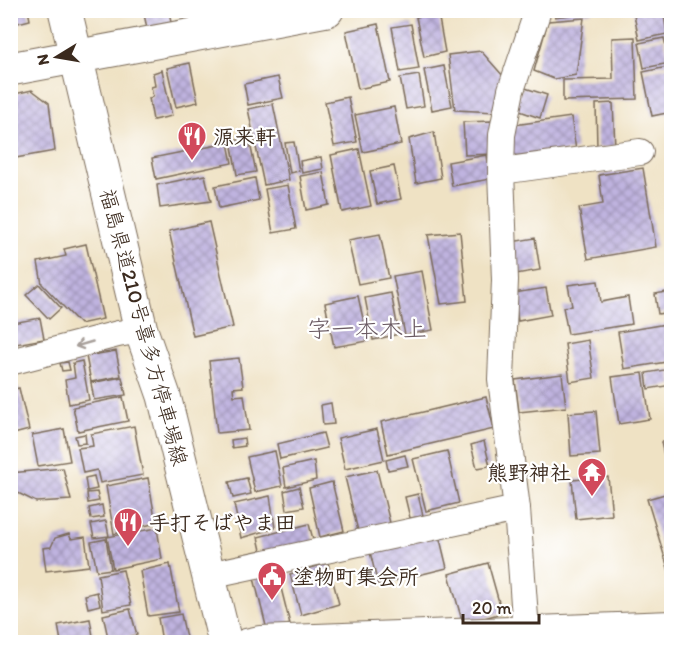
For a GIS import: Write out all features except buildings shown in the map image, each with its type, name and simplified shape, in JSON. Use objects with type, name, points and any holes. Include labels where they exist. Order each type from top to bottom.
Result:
[{"type":"main road","name":"福島県道210号喜多方停車場線","points":[[65,10],[141,330],[164,396],[225,642]]},
{"type":"main road","points":[[10,69],[327,10]]},
{"type":"street","points":[[526,631],[517,509],[501,379],[505,280],[501,171],[502,135],[511,90],[538,10]]},
{"type":"street","points":[[501,171],[640,152]]},
{"type":"street","points":[[10,362],[141,330]]},
{"type":"street","points":[[209,574],[517,509]]},
{"type":"street","points":[[246,642],[260,639],[672,624]]},
{"type":"place","name":"源来軒","points":[[192,162]]},
{"type":"place","name":"熊野神社","points":[[592,498]]},
{"type":"place","name":"手打そばやま田","points":[[128,548]]},
{"type":"place","name":"塗物町集会所","points":[[272,602]]},
{"type":"district","name":"字一本木上","points":[[367,328]]}]
